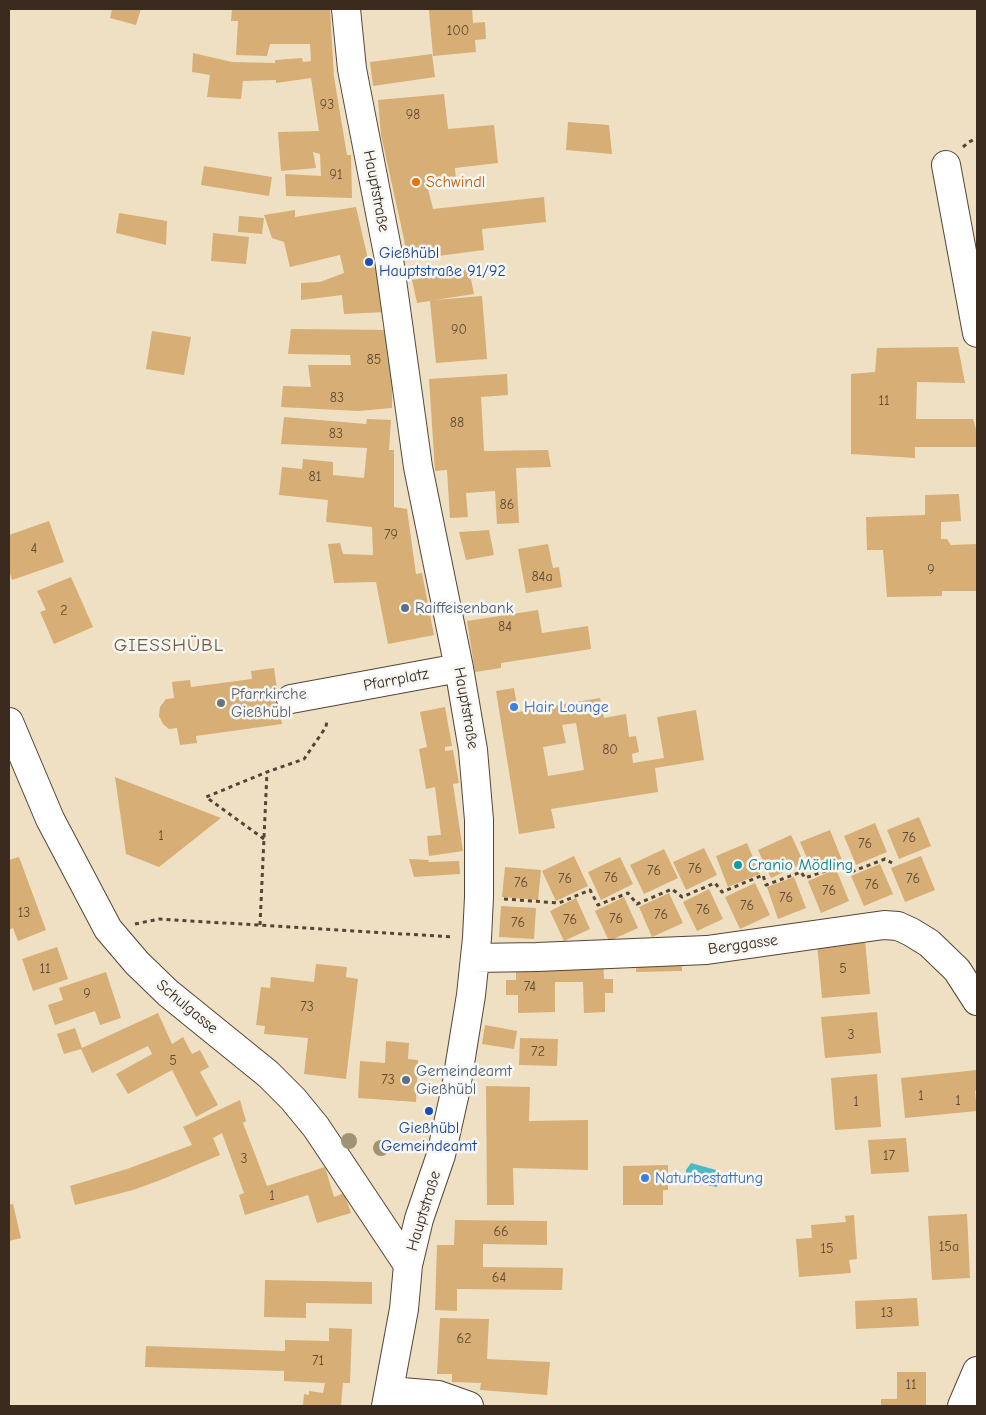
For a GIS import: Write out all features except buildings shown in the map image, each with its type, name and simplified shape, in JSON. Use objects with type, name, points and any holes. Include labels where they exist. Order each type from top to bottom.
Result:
[{"type":"street","name":"Hauptstraße","points":[[346,9],[352,69],[389,259],[418,467],[459,668],[473,750],[479,820],[479,897],[471,995],[456,1088],[443,1147],[419,1219],[408,1265],[404,1309],[388,1399]]},
{"type":"street","points":[[946,165],[977,333]]},
{"type":"street","name":"Pfarrplatz","points":[[291,699],[459,668]]},
{"type":"street","name":"Schulgasse","points":[[9,722],[50,820],[108,929],[137,963],[168,993],[268,1074],[293,1099],[316,1127],[408,1265]]},
{"type":"street","name":"Berggasse","points":[[476,948],[538,957],[707,950],[884,925],[898,926],[929,943],[957,970],[977,1000]]},
{"type":"street","points":[[962,1406],[977,1371]]},
{"type":"street","points":[[388,1399],[438,1395],[469,1406]]},
{"type":"path","points":[[264,839],[206,798],[267,772],[304,759],[326,727],[333,692]]},
{"type":"path","points":[[260,925],[267,772]]},
{"type":"path","points":[[479,897],[559,903],[590,890],[598,905],[628,893],[637,904],[672,889],[682,897],[715,883],[722,892],[763,875],[766,885],[801,872],[805,878],[840,866],[851,872],[885,859],[892,863]]},
{"type":"path","points":[[108,929],[159,919],[260,925],[476,948]]},
{"type":"water","points":[[691,1163],[716,1170],[721,1176],[717,1187],[687,1181],[686,1170]]},
{"type":"place","name":"Schwindl","points":[[416,182]]},
{"type":"place","name":"Gießhübl Hauptstraße 91/92","points":[[369,262]]},
{"type":"place","name":"Raiffeisenbank","points":[[405,608]]},
{"type":"place","name":"Pfarrkirche Gießhübl","points":[[221,703]]},
{"type":"place","name":"Hair Lounge","points":[[514,707]]},
{"type":"place","name":"Cranio Mödling","points":[[738,865]]},
{"type":"place","name":"Gemeindeamt Gießhübl","points":[[406,1080]]},
{"type":"place","name":"Gießhübl Gemeindeamt","points":[[429,1111]]},
{"type":"place","name":"Naturbestattung","points":[[645,1178]]},
{"type":"district","name":"GIESSHÜBL","points":[[169,646]]}]
